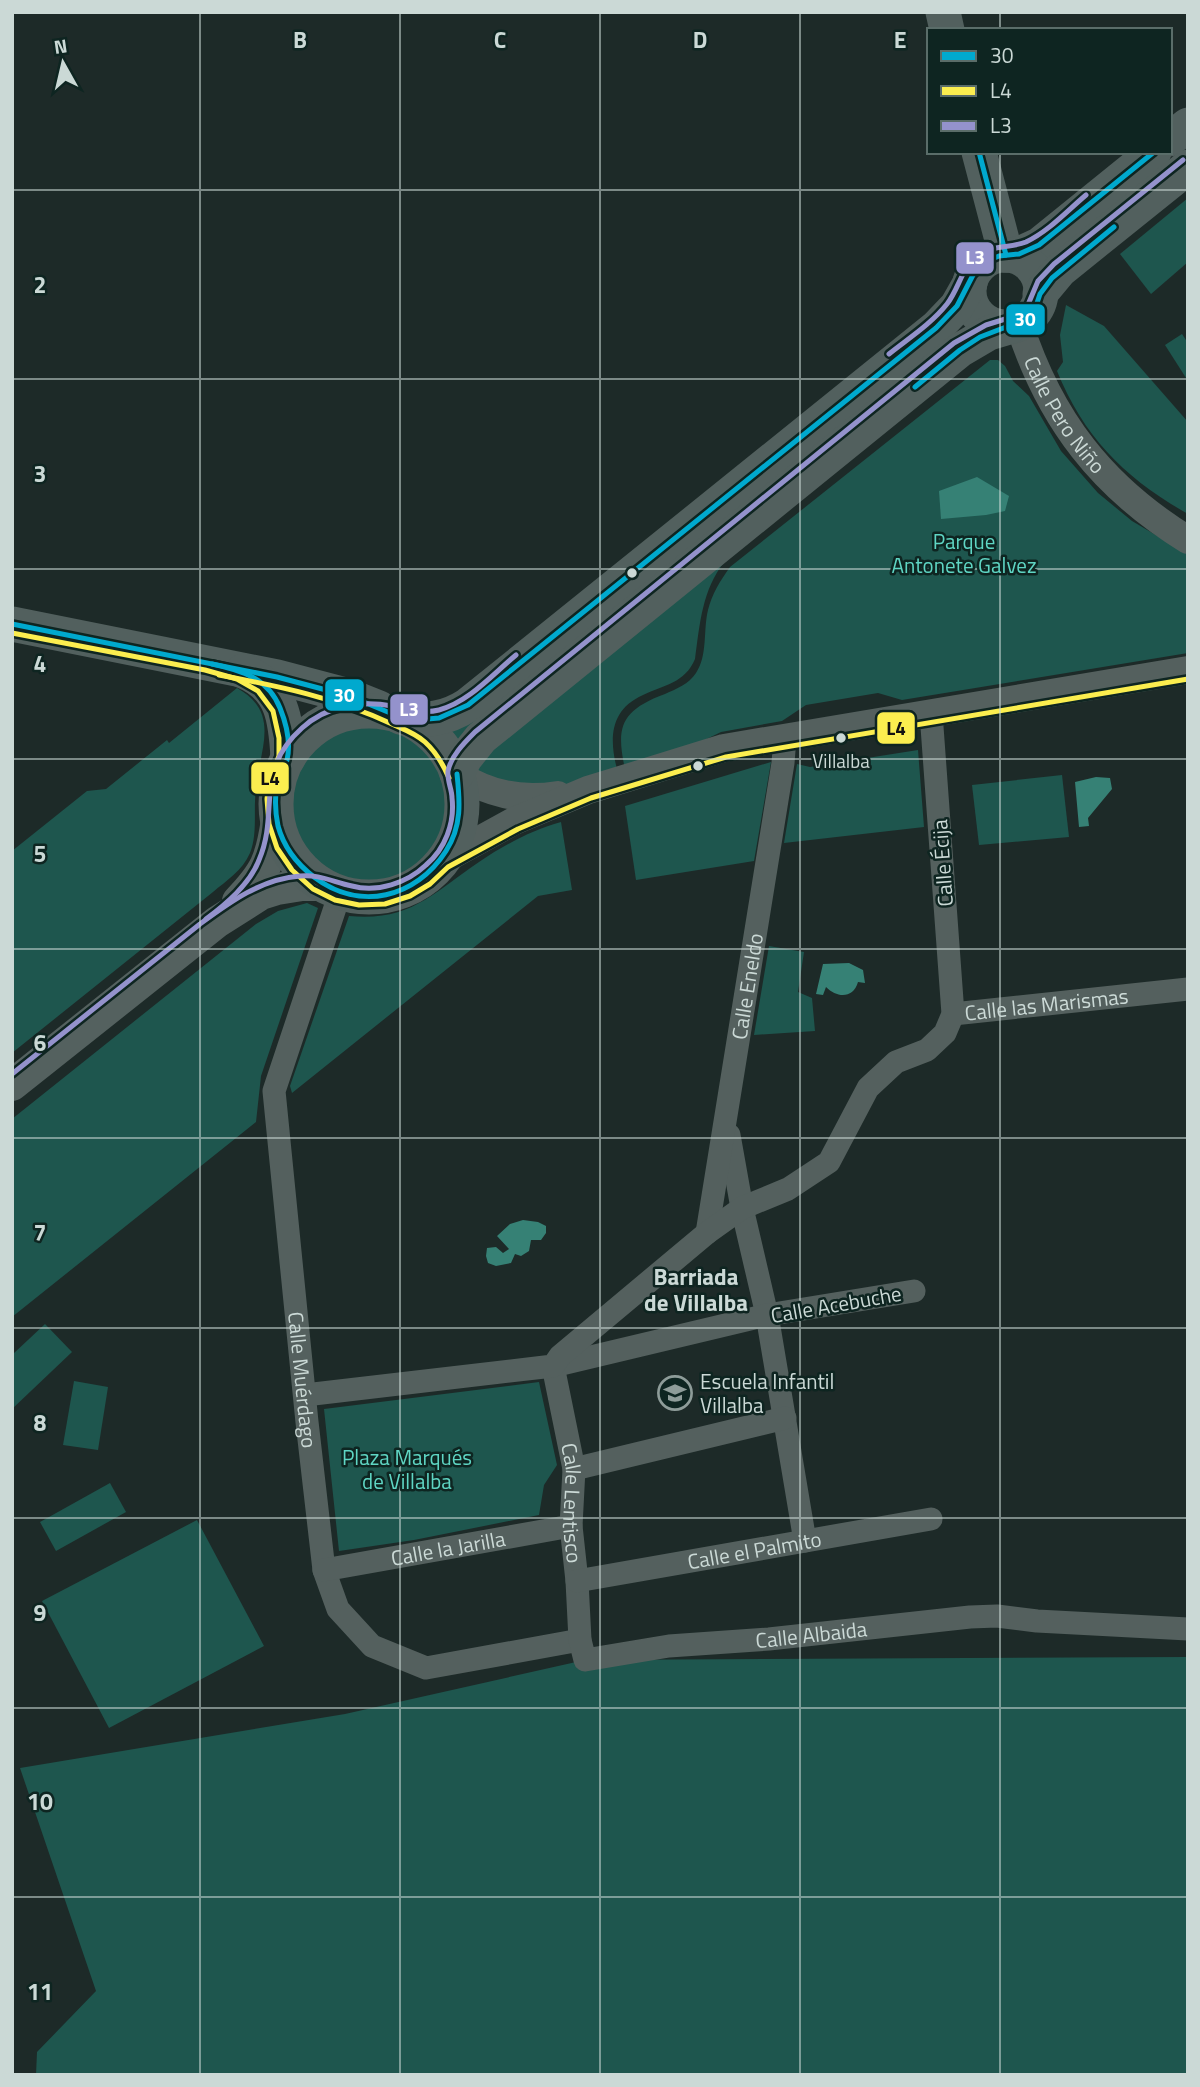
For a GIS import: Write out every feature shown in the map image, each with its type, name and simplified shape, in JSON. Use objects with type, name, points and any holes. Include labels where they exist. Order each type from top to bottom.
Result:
[{"type":"main road","points":[[1172,137],[1188,125]]},
{"type":"main road","points":[[980,154],[1006,256]]},
{"type":"main road","points":[[217,922],[262,874],[271,852],[277,820],[277,788],[288,758],[320,725],[364,712],[416,720],[439,719],[468,705],[936,328],[957,306],[978,267],[985,261],[1019,254],[1039,245],[1152,154]]},
{"type":"main road","points":[[457,774],[465,758],[481,738],[960,350],[989,333],[1014,325],[1034,312],[1040,294],[1060,270],[1188,167]]},
{"type":"main road","points":[[1006,256],[1016,257],[1029,265],[1038,279],[1040,294]]},
{"type":"main road","points":[[970,283],[969,298],[975,312],[986,322],[1001,327],[1014,325]]},
{"type":"main road","points":[[12,625],[277,677],[372,704],[419,727],[435,740],[448,756],[457,774],[461,793],[461,816],[455,839],[443,860],[423,880],[397,892],[369,897],[332,889],[290,886],[261,894],[217,922],[12,1085]]},
{"type":"main road","points":[[219,665],[253,675],[273,693],[281,707],[287,731],[288,758]]},
{"type":"main road","points":[[277,820],[280,834],[293,858],[312,878],[332,889]]},
{"type":"street","name":"Calle Pero Niño","points":[[1014,325],[1064,423],[1090,459],[1151,515],[1188,540]]},
{"type":"street","name":"Calle Pero Niño","points":[[1125,493],[1188,527]]},
{"type":"street","points":[[443,860],[514,821],[588,790],[724,748],[1188,670]]},
{"type":"street","name":"Calle Écija","points":[[931,713],[953,1014]]},
{"type":"street","name":"Calle Eneldo","points":[[707,1233],[785,737]]},
{"type":"street","points":[[457,774],[485,790],[511,796],[540,797],[588,790]]},
{"type":"street","name":"Calle Muérdago","points":[[332,889],[274,1091],[324,1570],[338,1609],[372,1646],[426,1668],[582,1650]]},
{"type":"street","name":"Calle las Marismas","points":[[553,1366],[561,1356],[707,1233],[742,1208],[788,1189],[829,1162],[869,1088],[896,1062],[927,1050],[945,1033],[953,1014],[1188,989]]},
{"type":"street","points":[[725,1116],[742,1208],[767,1315],[805,1541]]},
{"type":"street","name":"Calle Acebuche","points":[[305,1395],[553,1366],[767,1315],[914,1291]]},
{"type":"street","name":"Calle Lentisco","points":[[553,1366],[574,1469],[571,1526],[582,1650]]},
{"type":"street","points":[[574,1469],[785,1418]]},
{"type":"street","name":"Calle el Palmito","points":[[577,1581],[931,1519]]},
{"type":"street","name":"Calle la Jarilla","points":[[324,1570],[571,1526]]},
{"type":"street","name":"Calle Albaida","points":[[582,1650],[796,1636],[997,1616],[1037,1621],[1188,1629]]},
{"type":"green space","points":[[1188,198],[1188,262],[1151,294],[1120,254]]},
{"type":"green space","points":[[1066,305],[1104,326],[1188,422],[1188,514],[1126,471],[1080,417],[1057,371],[1063,362],[1060,335]]},
{"type":"green space","points":[[1182,334],[1188,343],[1188,381],[1165,345]]},
{"type":"green space","name":"Parque Antonete Galvez","points":[[990,360],[998,360],[1005,366],[1013,381],[1029,396],[1061,451],[1098,493],[1132,521],[1188,554],[1188,653],[902,700],[878,693],[806,705],[782,721],[721,732],[627,778],[621,748],[624,725],[637,708],[682,686],[696,673],[702,658],[710,604],[730,567]]},
{"type":"green space","points":[[725,561],[707,595],[695,659],[691,667],[680,678],[631,702],[616,721],[613,743],[620,780],[553,796],[457,775],[462,804],[459,828],[443,860],[411,887],[383,896],[340,893],[312,878],[285,846],[276,810],[280,778],[297,746],[320,725],[350,714],[449,715]]},
{"type":"green space","points":[[237,688],[251,698],[264,721],[256,789],[254,838],[247,859],[229,879],[12,1053],[12,851],[87,791],[106,789]]},
{"type":"green space","points":[[918,750],[924,827],[784,843],[797,764],[810,767]]},
{"type":"green space","points":[[771,762],[754,861],[636,880],[625,806]]},
{"type":"green space","points":[[1062,775],[1069,837],[979,845],[972,785]]},
{"type":"green space","points":[[561,822],[572,890],[538,896],[292,1093],[290,1086],[349,916],[370,917],[405,910],[420,903],[508,844]]},
{"type":"green space","points":[[307,903],[318,908],[261,1076],[256,1122],[12,1317],[12,1119],[256,924],[278,911]]},
{"type":"green space","points":[[769,946],[804,952],[798,992],[812,998],[815,1031],[754,1035]]},
{"type":"green space","points":[[45,1324],[72,1352],[12,1409],[12,1355]]},
{"type":"green space","points":[[74,1381],[108,1387],[98,1450],[63,1445]]},
{"type":"green space","name":"Plaza Marqués de Villalba","points":[[539,1382],[557,1465],[544,1485],[539,1515],[414,1540],[339,1551],[324,1409]]},
{"type":"green space","points":[[110,1483],[126,1512],[56,1551],[40,1522]]},
{"type":"green space","points":[[197,1520],[264,1646],[109,1728],[42,1601]]},
{"type":"green space","points":[[1188,1657],[1188,2075],[36,2075],[37,2052],[96,1991],[20,1768],[345,1714],[585,1660]]},
{"type":"shaded area","points":[[977,477],[1009,496],[1005,511],[941,519],[939,491]]},
{"type":"shaded area","points":[[1096,777],[1110,778],[1112,789],[1088,818],[1089,826],[1079,827],[1075,782]]},
{"type":"shaded area","points":[[849,963],[863,970],[865,983],[858,982],[849,994],[840,995],[826,987],[823,995],[816,994],[823,964]]},
{"type":"shaded area","points":[[523,1220],[546,1226],[546,1233],[541,1240],[531,1240],[529,1251],[521,1256],[515,1254],[511,1263],[496,1266],[488,1263],[487,1248],[496,1247],[503,1253],[509,1249],[497,1236],[510,1224]]},
{"type":"transit line","name":"30","points":[[980,154],[1006,255]]},
{"type":"transit line","name":"30","points":[[12,624],[277,677],[349,696],[400,717],[416,720],[439,718],[468,705],[936,328],[957,306],[973,275],[985,262],[999,256],[1019,254],[1039,245],[1152,154]]},
{"type":"transit line","name":"L3","points":[[12,1074],[200,924],[247,893],[286,878],[307,876],[362,888],[381,887],[401,881],[418,871],[433,859],[447,835],[453,807],[448,771],[455,755],[475,732],[954,343],[986,325],[1022,312],[1027,307],[1038,281],[1054,264],[1183,160]]},
{"type":"transit line","name":"L3","points":[[889,354],[941,311],[965,271],[979,254],[990,249],[1026,242],[1050,227],[1086,195]]},
{"type":"transit line","name":"30","points":[[915,387],[980,337],[1027,319],[1034,312],[1040,294],[1052,278],[1114,227]]},
{"type":"transit line","name":"L4","points":[[12,633],[205,670],[237,679],[258,691],[273,711],[279,738],[279,756],[269,781],[267,799],[269,824],[277,848],[292,870],[313,889],[335,900],[359,905],[385,904],[410,896],[430,884],[448,867],[518,829],[591,798],[726,757],[1188,679]]},
{"type":"transit line","name":"L3","points":[[206,919],[237,893],[255,869],[265,842],[272,776],[278,760],[287,744],[311,720],[344,706],[368,704],[421,711],[439,710],[470,694],[516,655]]},
{"type":"transit line","name":"30","points":[[212,664],[252,677],[261,682],[275,698],[284,720],[288,747],[287,760],[276,791],[278,826],[288,848],[302,867],[332,888],[368,897],[386,895],[419,880],[434,867],[455,832],[459,804],[457,774]]},
{"type":"transit line","name":"L4","points":[[219,675],[329,700],[405,730],[429,746],[439,758],[449,778]]},
{"type":"place","name":"Villalba","points":[[841,738]]},
{"type":"place","name":"Escuela Infantil Villalba","points":[[675,1393]]},
{"type":"district","name":"Barriada de Villalba","points":[[696,1289]]}]
